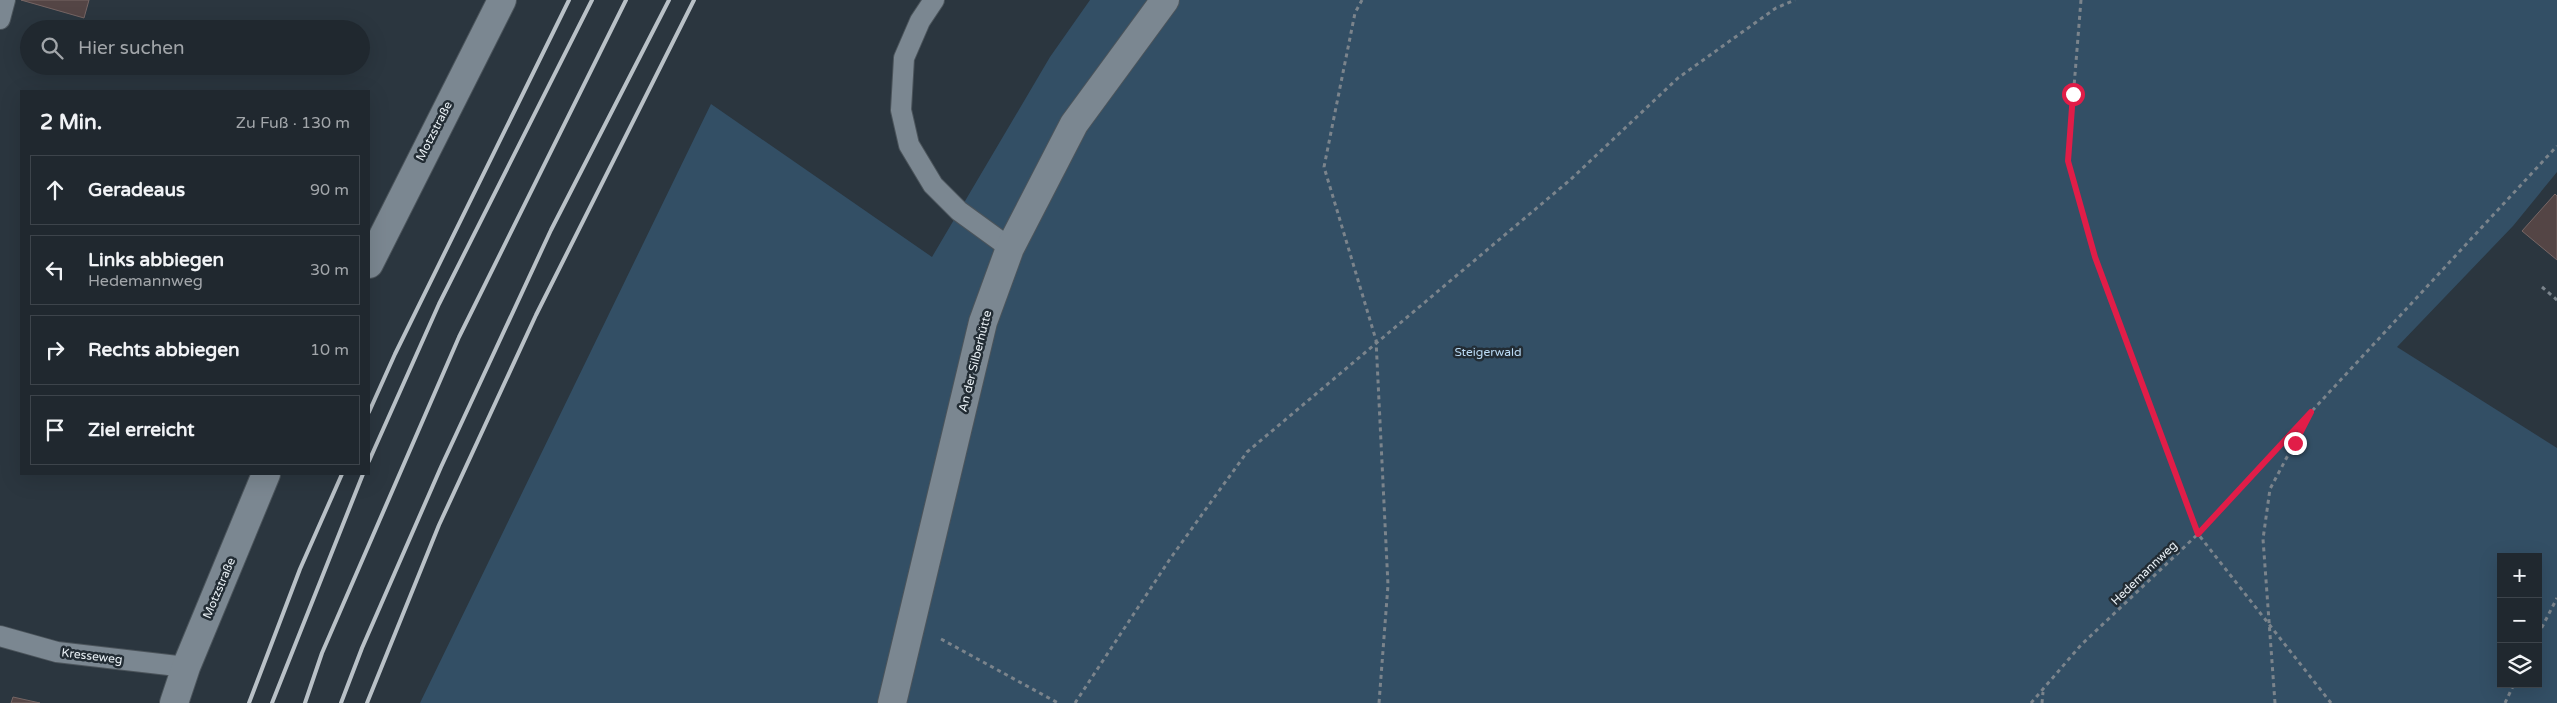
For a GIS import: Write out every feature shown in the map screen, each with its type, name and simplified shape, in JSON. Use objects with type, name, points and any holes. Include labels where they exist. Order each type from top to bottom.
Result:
[{"type":"street","name":"Motzstraße","points":[[370,262],[502,0]]},
{"type":"street","name":"An der Silberhütte","points":[[892,703],[983,322],[1010,248],[1074,124],[1165,0]]},
{"type":"street","name":"Motzstraße","points":[[174,703],[186,667],[266,475]]},
{"type":"lane","points":[[0,19],[5,0]]},
{"type":"lane","points":[[934,0],[920,21],[904,58],[901,110],[909,145],[933,185],[959,211],[1010,248]]},
{"type":"lane","name":"Kresseweg","points":[[0,636],[57,652],[186,667]]},
{"type":"path","points":[[1362,0],[1356,12],[1324,167],[1376,340],[1388,585],[1379,703]]},
{"type":"path","points":[[1075,703],[1170,559],[1247,452],[1376,340],[1570,180],[1678,78],[1776,8],[1795,0]]},
{"type":"path","points":[[2081,0],[2068,161],[2101,276],[2198,534],[2331,703]]},
{"type":"path","points":[[2275,703],[2264,539],[2270,490],[2311,412],[2557,146]]},
{"type":"path","points":[[2542,287],[2557,300]]},
{"type":"path","name":"Hedemannweg","points":[[2031,703],[2044,691],[2081,645],[2198,534],[2311,412]]},
{"type":"path","points":[[2542,628],[2557,598]]},
{"type":"path","points":[[912,624],[1058,703]]},
{"type":"path","points":[[2505,703],[2512,688]]},
{"type":"path","points":[[2042,703],[2044,691]]},
{"type":"green space","name":"Steigerwald","points":[[1090,0],[2557,0],[2557,172],[2513,226],[2397,347],[2557,448],[2557,703],[420,703],[711,104],[932,257],[1050,57]]},
{"type":"building","points":[[21,0],[89,0],[84,18]]},
{"type":"building","points":[[2555,194],[2557,196],[2557,260],[2522,231]]},
{"type":"building","points":[[13,697],[40,703],[11,703]]},
{"type":"railway","points":[[370,410],[395,354],[569,0]]},
{"type":"railway","points":[[370,459],[439,304],[592,0]]},
{"type":"railway","points":[[305,703],[322,653],[459,337],[626,0]]},
{"type":"railway","points":[[341,703],[362,648],[441,467],[551,230],[669,0]]},
{"type":"railway","points":[[367,703],[439,525],[536,315],[694,0]]},
{"type":"railway","points":[[249,703],[300,569],[342,475]]},
{"type":"railway","points":[[272,703],[363,475]]},
{"type":"route","points":[[2073,94],[2068,161],[2095,257],[2198,534],[2311,412],[2295,443]]}]
